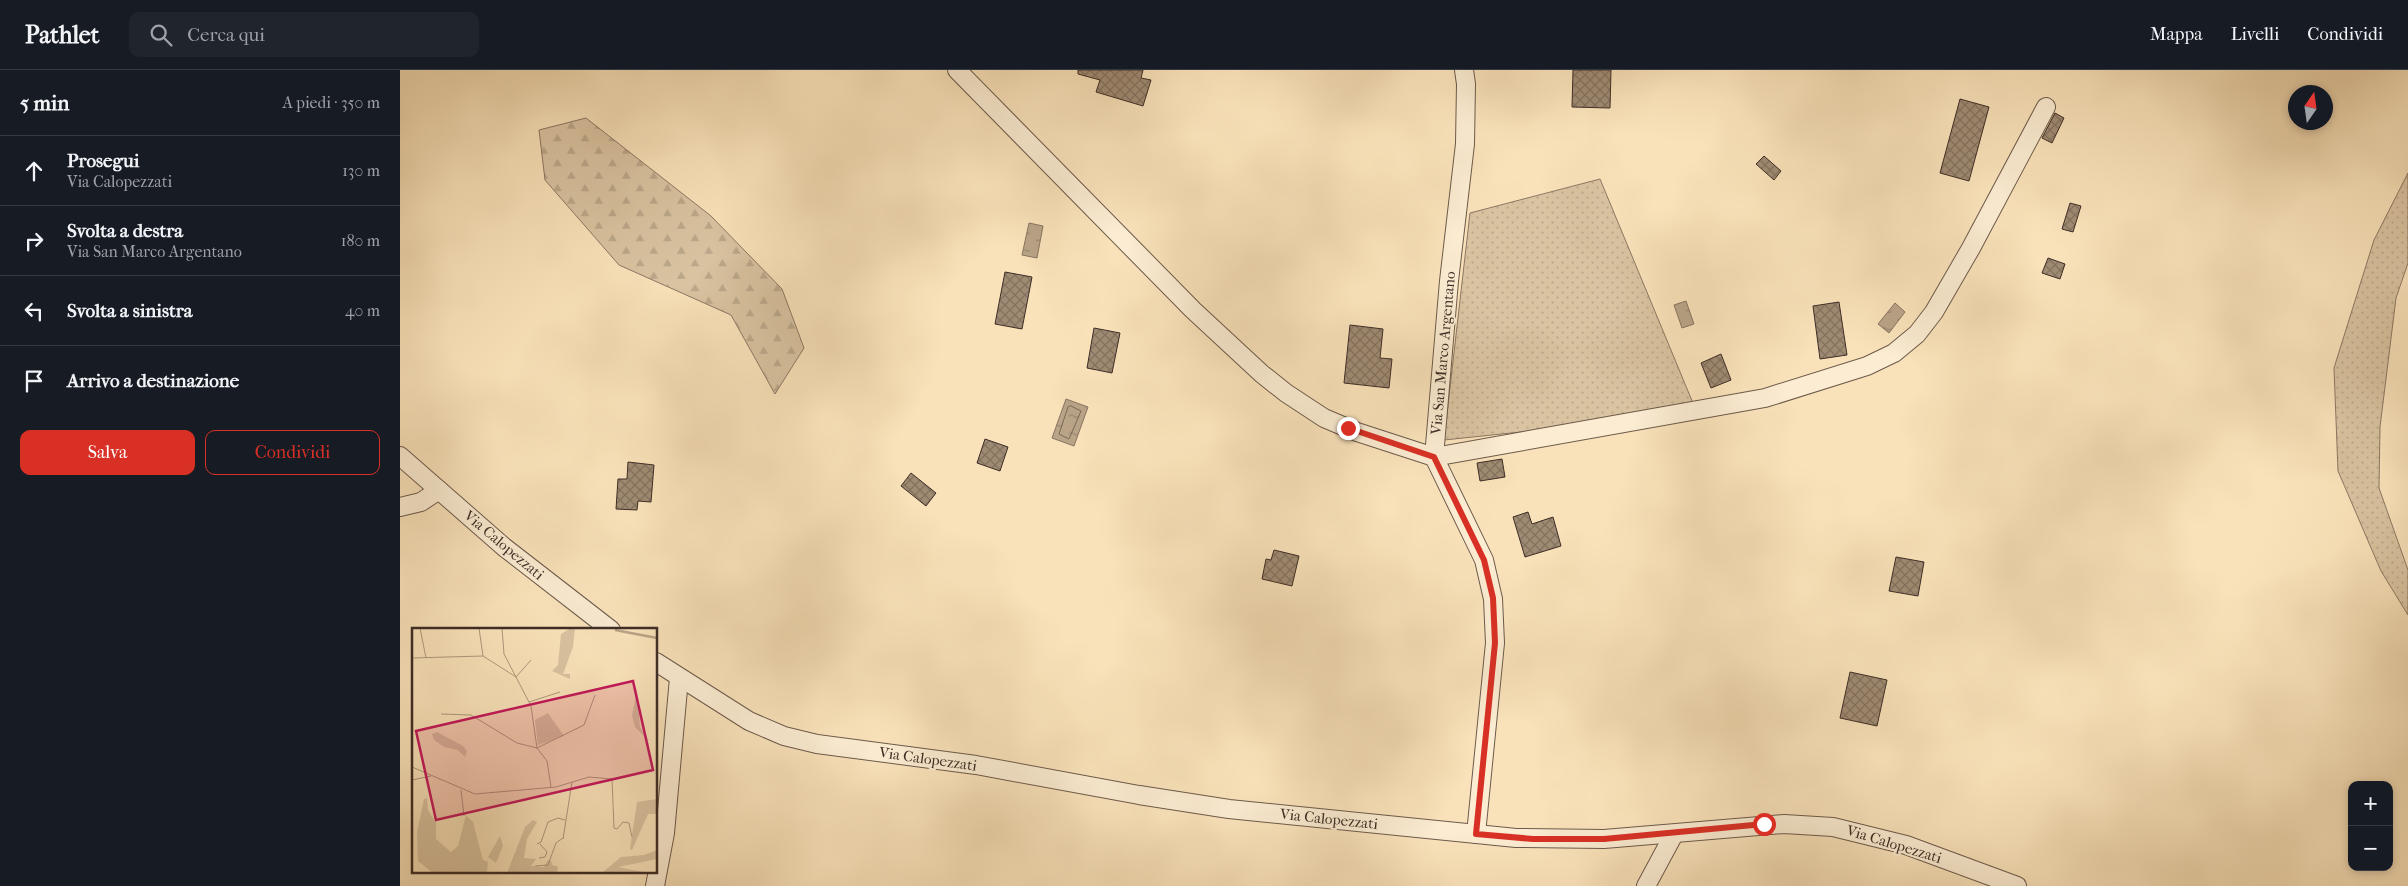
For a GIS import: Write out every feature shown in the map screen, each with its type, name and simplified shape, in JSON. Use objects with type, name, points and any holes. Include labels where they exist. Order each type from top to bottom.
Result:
[{"type":"street","points":[[957,70],[1193,310],[1262,374],[1303,405],[1337,424],[1434,457],[1765,398],[1867,366],[1894,353],[1917,334],[1934,312],[1971,248],[2046,108]]},
{"type":"street","name":"Via San Marco Argentano","points":[[1434,457],[1449,281],[1465,144],[1466,84],[1464,70]]},
{"type":"street","name":"Via Calopezzati","points":[[400,456],[504,547],[609,628]]},
{"type":"street","points":[[1434,457],[1484,560],[1493,598],[1495,643],[1476,834]]},
{"type":"street","points":[[400,507],[421,502],[439,490]]},
{"type":"street","name":"Via Calopezzati","points":[[658,663],[749,721],[774,733],[806,742],[976,765],[1131,794],[1229,809],[1476,834],[1574,840],[1674,834],[1784,824],[1833,826],[1906,845],[2017,886]]},
{"type":"street","points":[[658,870],[665,833],[679,678]]},
{"type":"street","points":[[1646,886],[1674,834]]},
{"type":"green space","points":[[586,118],[711,216],[782,289],[804,348],[775,394],[731,315],[619,265],[545,180],[539,130]]},
{"type":"green space","points":[[2408,173],[2408,263],[2396,298],[2380,427],[2379,488],[2408,570],[2408,615],[2381,571],[2338,471],[2334,368],[2374,240]]},
{"type":"green space","points":[[1600,179],[1695,408],[1540,430],[1444,440],[1470,213]]},
{"type":"water","points":[[1029,223],[1043,226],[1037,258],[1022,255]]},
{"type":"water","points":[[1686,301],[1694,324],[1682,328],[1674,305]]},
{"type":"water","points":[[1895,303],[1905,312],[1889,333],[1878,324]]},
{"type":"water","points":[[1066,399],[1088,407],[1074,446],[1052,438]]},
{"type":"building","points":[[1078,70],[1143,70],[1141,78],[1151,80],[1143,106],[1096,92],[1100,80],[1078,74]]},
{"type":"building","points":[[1573,70],[1611,70],[1610,108],[1572,107]]},
{"type":"building","points":[[1960,99],[1989,107],[1969,181],[1940,173]]},
{"type":"building","points":[[2055,113],[2064,118],[2052,143],[2042,138]]},
{"type":"building","points":[[1764,156],[1781,171],[1774,180],[1756,164]]},
{"type":"building","points":[[2070,203],[2081,206],[2073,232],[2062,229]]},
{"type":"building","points":[[2048,258],[2065,264],[2060,279],[2042,273]]},
{"type":"building","points":[[1005,272],[1032,277],[1022,329],[995,324]]},
{"type":"building","points":[[1839,302],[1847,355],[1820,359],[1813,306]]},
{"type":"building","points":[[1350,325],[1383,329],[1380,358],[1392,359],[1389,388],[1344,383]]},
{"type":"building","points":[[1094,328],[1120,333],[1112,373],[1087,368]]},
{"type":"building","points":[[1721,354],[1731,380],[1711,388],[1701,363]]},
{"type":"building","points":[[985,439],[1008,447],[1000,471],[977,463]]},
{"type":"building","points":[[1502,459],[1505,477],[1480,481],[1477,463]]},
{"type":"building","points":[[628,462],[654,465],[651,502],[638,501],[637,510],[616,509],[618,479],[627,479]]},
{"type":"building","points":[[911,473],[936,493],[926,506],[901,486]]},
{"type":"building","points":[[1528,512],[1532,524],[1553,517],[1561,546],[1525,557],[1513,517]]},
{"type":"building","points":[[1274,550],[1299,556],[1292,586],[1262,579],[1266,559],[1271,560]]},
{"type":"building","points":[[1896,557],[1924,562],[1918,596],[1889,591]]},
{"type":"building","points":[[1850,672],[1887,680],[1877,726],[1840,718]]},
{"type":"route","points":[[1348,428],[1434,457],[1484,560],[1493,598],[1495,643],[1476,834],[1533,839],[1604,839],[1674,834],[1764,824]]}]
